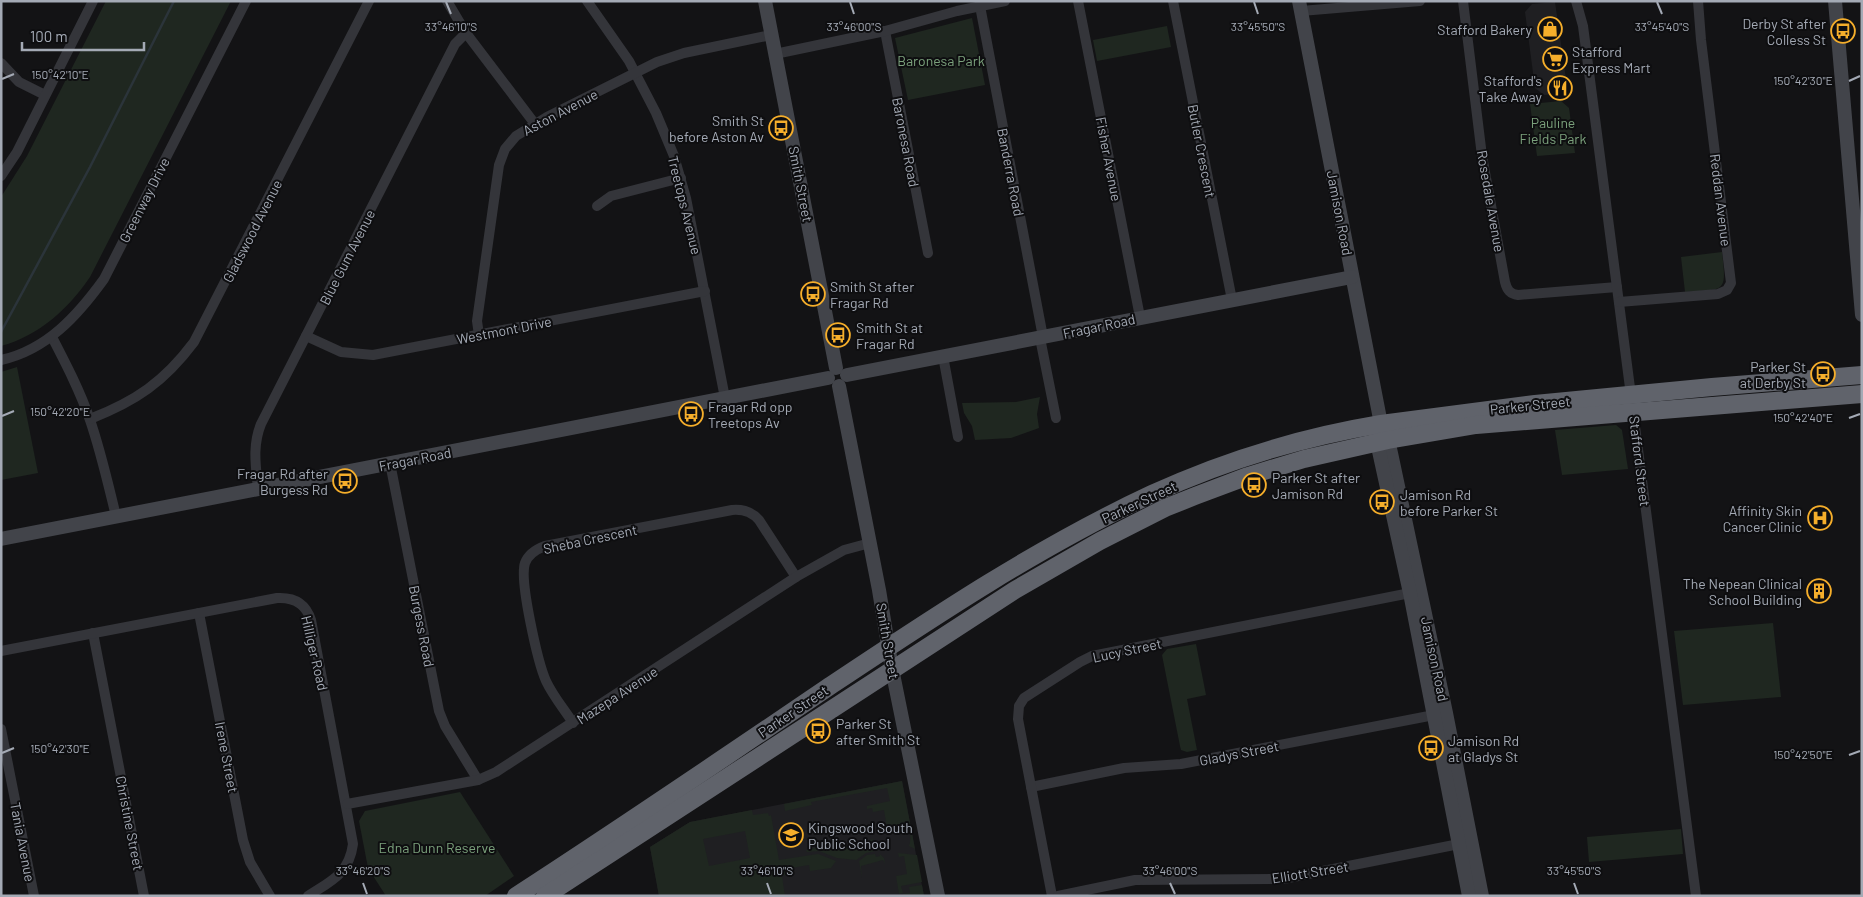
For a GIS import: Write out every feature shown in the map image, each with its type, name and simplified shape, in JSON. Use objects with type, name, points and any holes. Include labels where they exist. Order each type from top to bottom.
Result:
[{"type":"highway","name":"Parker Street","points":[[545,896],[892,669],[1065,560],[1165,508],[1255,474],[1382,435],[1476,425],[1633,404],[1712,387],[1862,375]]},
{"type":"highway","name":"Parker Street","points":[[1633,404],[1862,394]]},
{"type":"highway","name":"Parker Street","points":[[516,896],[890,647],[1040,552],[1155,493],[1207,472],[1267,452],[1356,428],[1382,435]]},
{"type":"street","points":[[1,176],[17,152],[93,1]]},
{"type":"street","name":"Greenway Drive","points":[[1,360],[35,348],[52,337],[68,323],[104,279],[246,1]]},
{"type":"street","name":"Gladswood Avenue","points":[[90,419],[121,406],[150,389],[179,361],[194,342],[368,1]]},
{"type":"street","points":[[447,1],[466,33],[535,124]]},
{"type":"street","name":"Smith Street","points":[[765,1],[890,647],[892,669],[938,896]]},
{"type":"street","points":[[775,54],[886,31],[1005,1]]},
{"type":"street","name":"Fisher Avenue","points":[[1078,1],[1140,317]]},
{"type":"street","name":"Butler Crescent","points":[[1173,1],[1232,300]]},
{"type":"street","points":[[1300,6],[1420,1]]},
{"type":"street","name":"Rosedale Avenue","points":[[1463,1],[1482,156],[1508,290],[1512,294],[1518,295],[1617,287]]},
{"type":"street","name":"Stafford Street","points":[[1576,1],[1583,26],[1696,896]]},
{"type":"street","name":"Stafford Street","points":[[1583,26],[1585,1]]},
{"type":"street","name":"Reddan Avenue","points":[[1619,302],[1718,294],[1727,290],[1731,283],[1702,50],[1698,1]]},
{"type":"street","name":"Treetops Avenue","points":[[592,2],[635,72],[662,126],[681,178],[726,398]]},
{"type":"street","points":[[1835,2],[1862,315]]},
{"type":"street","name":"Banderra Road","points":[[980,6],[1056,418]]},
{"type":"street","name":"Jamison Road","points":[[1300,6],[1382,435],[1465,843],[1469,896]]},
{"type":"street","name":"Baronesa Road","points":[[886,31],[928,253]]},
{"type":"street","name":"Blue Gum Avenue","points":[[258,489],[255,460],[259,430],[455,44],[466,33]]},
{"type":"street","name":"Aston Avenue","points":[[480,335],[477,320],[500,160],[505,149],[513,139],[535,124],[663,59],[771,35]]},
{"type":"street","points":[[1,63],[19,82],[45,95]]},
{"type":"street","points":[[596,206],[611,196],[681,178]]},
{"type":"street","name":"Fragar Road","points":[[1,539],[1352,277]]},
{"type":"street","name":"Westmont Drive","points":[[306,336],[341,352],[366,355],[381,354],[705,291]]},
{"type":"street","points":[[52,337],[90,419],[116,516]]},
{"type":"street","points":[[943,356],[958,437]]},
{"type":"street","name":"Burgess Road","points":[[390,463],[439,711],[445,726],[478,780]]},
{"type":"street","name":"Sheba Crescent","points":[[573,723],[548,684],[539,661],[523,574],[527,560],[537,550],[554,544],[732,510],[742,510],[751,513],[759,520],[796,577]]},
{"type":"street","name":"Mazepa Avenue","points":[[347,804],[478,780],[509,765],[796,577],[844,550],[870,542]]},
{"type":"street","name":"Lucy Street","points":[[1052,896],[1018,719],[1019,706],[1027,696],[1086,659],[1106,653],[1415,592]]},
{"type":"street","name":"Hilliger Road","points":[[1,651],[284,598],[298,602],[306,610],[311,620],[353,835],[350,859],[338,876],[308,896]]},
{"type":"street","name":"Irene Street","points":[[199,613],[243,840],[250,862],[270,896]]},
{"type":"street","name":"Christine Street","points":[[93,633],[144,896]]},
{"type":"street","name":"Gladys Street","points":[[1031,787],[1124,768],[1182,764],[1440,714]]},
{"type":"street","name":"Tania Avenue","points":[[1,729],[34,896]]},
{"type":"street","name":"Jamison Road","points":[[1465,843],[1482,896]]},
{"type":"street","name":"Elliott Street","points":[[1058,896],[1135,880],[1283,879],[1465,843]]},
{"type":"shaded area","points":[[1555,2],[1568,93],[1544,95],[1535,88],[1525,12],[1532,4]]},
{"type":"shaded area","name":"Kingswood South Public School","points":[[902,781],[924,896],[659,896],[650,847],[690,822]]},
{"type":"green space","points":[[106,1],[231,1],[90,277],[73,299],[52,319],[28,335],[1,346],[1,197],[27,156]]},
{"type":"green space","name":"Baronesa Park","points":[[972,18],[985,85],[908,100],[895,38]]},
{"type":"green space","points":[[1167,26],[1171,47],[1097,61],[1093,40]]},
{"type":"green space","name":"Pauline Fields Park","points":[[1561,101],[1569,108],[1575,153],[1537,156],[1530,104]]},
{"type":"green space","points":[[1722,252],[1724,276],[1720,287],[1685,292],[1681,257]]},
{"type":"green space","points":[[17,367],[38,473],[1,480],[1,372]]},
{"type":"green space","points":[[1040,397],[1037,414],[1039,428],[1011,438],[975,440],[972,426],[964,413],[962,403],[1016,402]]},
{"type":"green space","points":[[1616,425],[1622,430],[1628,469],[1562,475],[1555,430]]},
{"type":"green space","points":[[1773,623],[1781,697],[1683,705],[1674,631]]},
{"type":"green space","points":[[1196,644],[1206,695],[1187,699],[1197,750],[1187,752],[1181,750],[1162,655],[1167,649]]},
{"type":"green space","points":[[902,781],[915,849],[909,846],[910,834],[905,822],[885,829],[887,828],[884,810],[873,812],[872,808],[867,809],[867,806],[890,801],[887,788],[811,802],[812,805],[785,811],[784,804]]},
{"type":"green space","name":"Edna Dunn Reserve","points":[[460,792],[514,876],[485,896],[386,896],[368,868],[359,821],[365,811]]},
{"type":"green space","points":[[752,810],[753,815],[768,813],[769,816],[771,815],[779,860],[818,854],[836,861],[831,868],[810,871],[809,865],[785,869],[786,875],[782,876],[785,896],[659,896],[650,847],[690,822]],"holes":[[[745,831],[750,858],[709,866],[703,839]]]},
{"type":"green space","points":[[787,822],[796,824],[799,840],[790,841]]},
{"type":"green space","points":[[1681,829],[1683,854],[1589,862],[1587,837]]},
{"type":"green space","points":[[873,839],[880,850],[866,853],[856,860],[837,858],[819,851],[807,852],[806,850],[819,847],[823,850],[836,846],[837,848]]},
{"type":"green space","points":[[879,853],[884,858],[885,864],[883,860],[861,866],[862,878],[859,861],[867,855],[875,854],[876,857],[880,856]]},
{"type":"green space","points":[[898,853],[917,855],[922,882],[901,886],[903,893],[899,894],[896,876],[907,874],[904,856],[899,857]]},
{"type":"green space","points":[[922,885],[924,896],[903,896],[903,894],[910,893],[909,887]]},
{"type":"waterway","points":[[1,332],[90,167],[174,1]]},
{"type":"place","name":"Stafford Bakery","points":[[1550,29]]},
{"type":"place","name":"Derby St after Colless St","points":[[1843,31]]},
{"type":"place","name":"Stafford Express Mart","points":[[1555,59]]},
{"type":"place","name":"Stafford's Take Away","points":[[1560,88]]},
{"type":"place","name":"Smith St before Aston Av","points":[[781,128]]},
{"type":"place","name":"Smith St after Fragar Rd","points":[[813,294]]},
{"type":"place","name":"Smith St at Fragar Rd","points":[[838,335]]},
{"type":"place","name":"Parker St at Derby St","points":[[1823,374]]},
{"type":"place","name":"Fragar Rd opp Treetops Av","points":[[691,414]]},
{"type":"place","name":"Fragar Rd after Burgess Rd","points":[[345,481]]},
{"type":"place","name":"Parker St after Jamison Rd","points":[[1254,485]]},
{"type":"place","name":"Jamison Rd before Parker St","points":[[1382,502]]},
{"type":"place","name":"Affinity Skin Cancer Clinic","points":[[1820,518]]},
{"type":"place","name":"The Nepean Clinical School Building","points":[[1819,591]]},
{"type":"place","name":"Parker St after Smith St","points":[[818,731]]},
{"type":"place","name":"Jamison Rd at Gladys St","points":[[1431,748]]},
{"type":"place","name":"Kingswood South Public School","points":[[791,835]]}]
